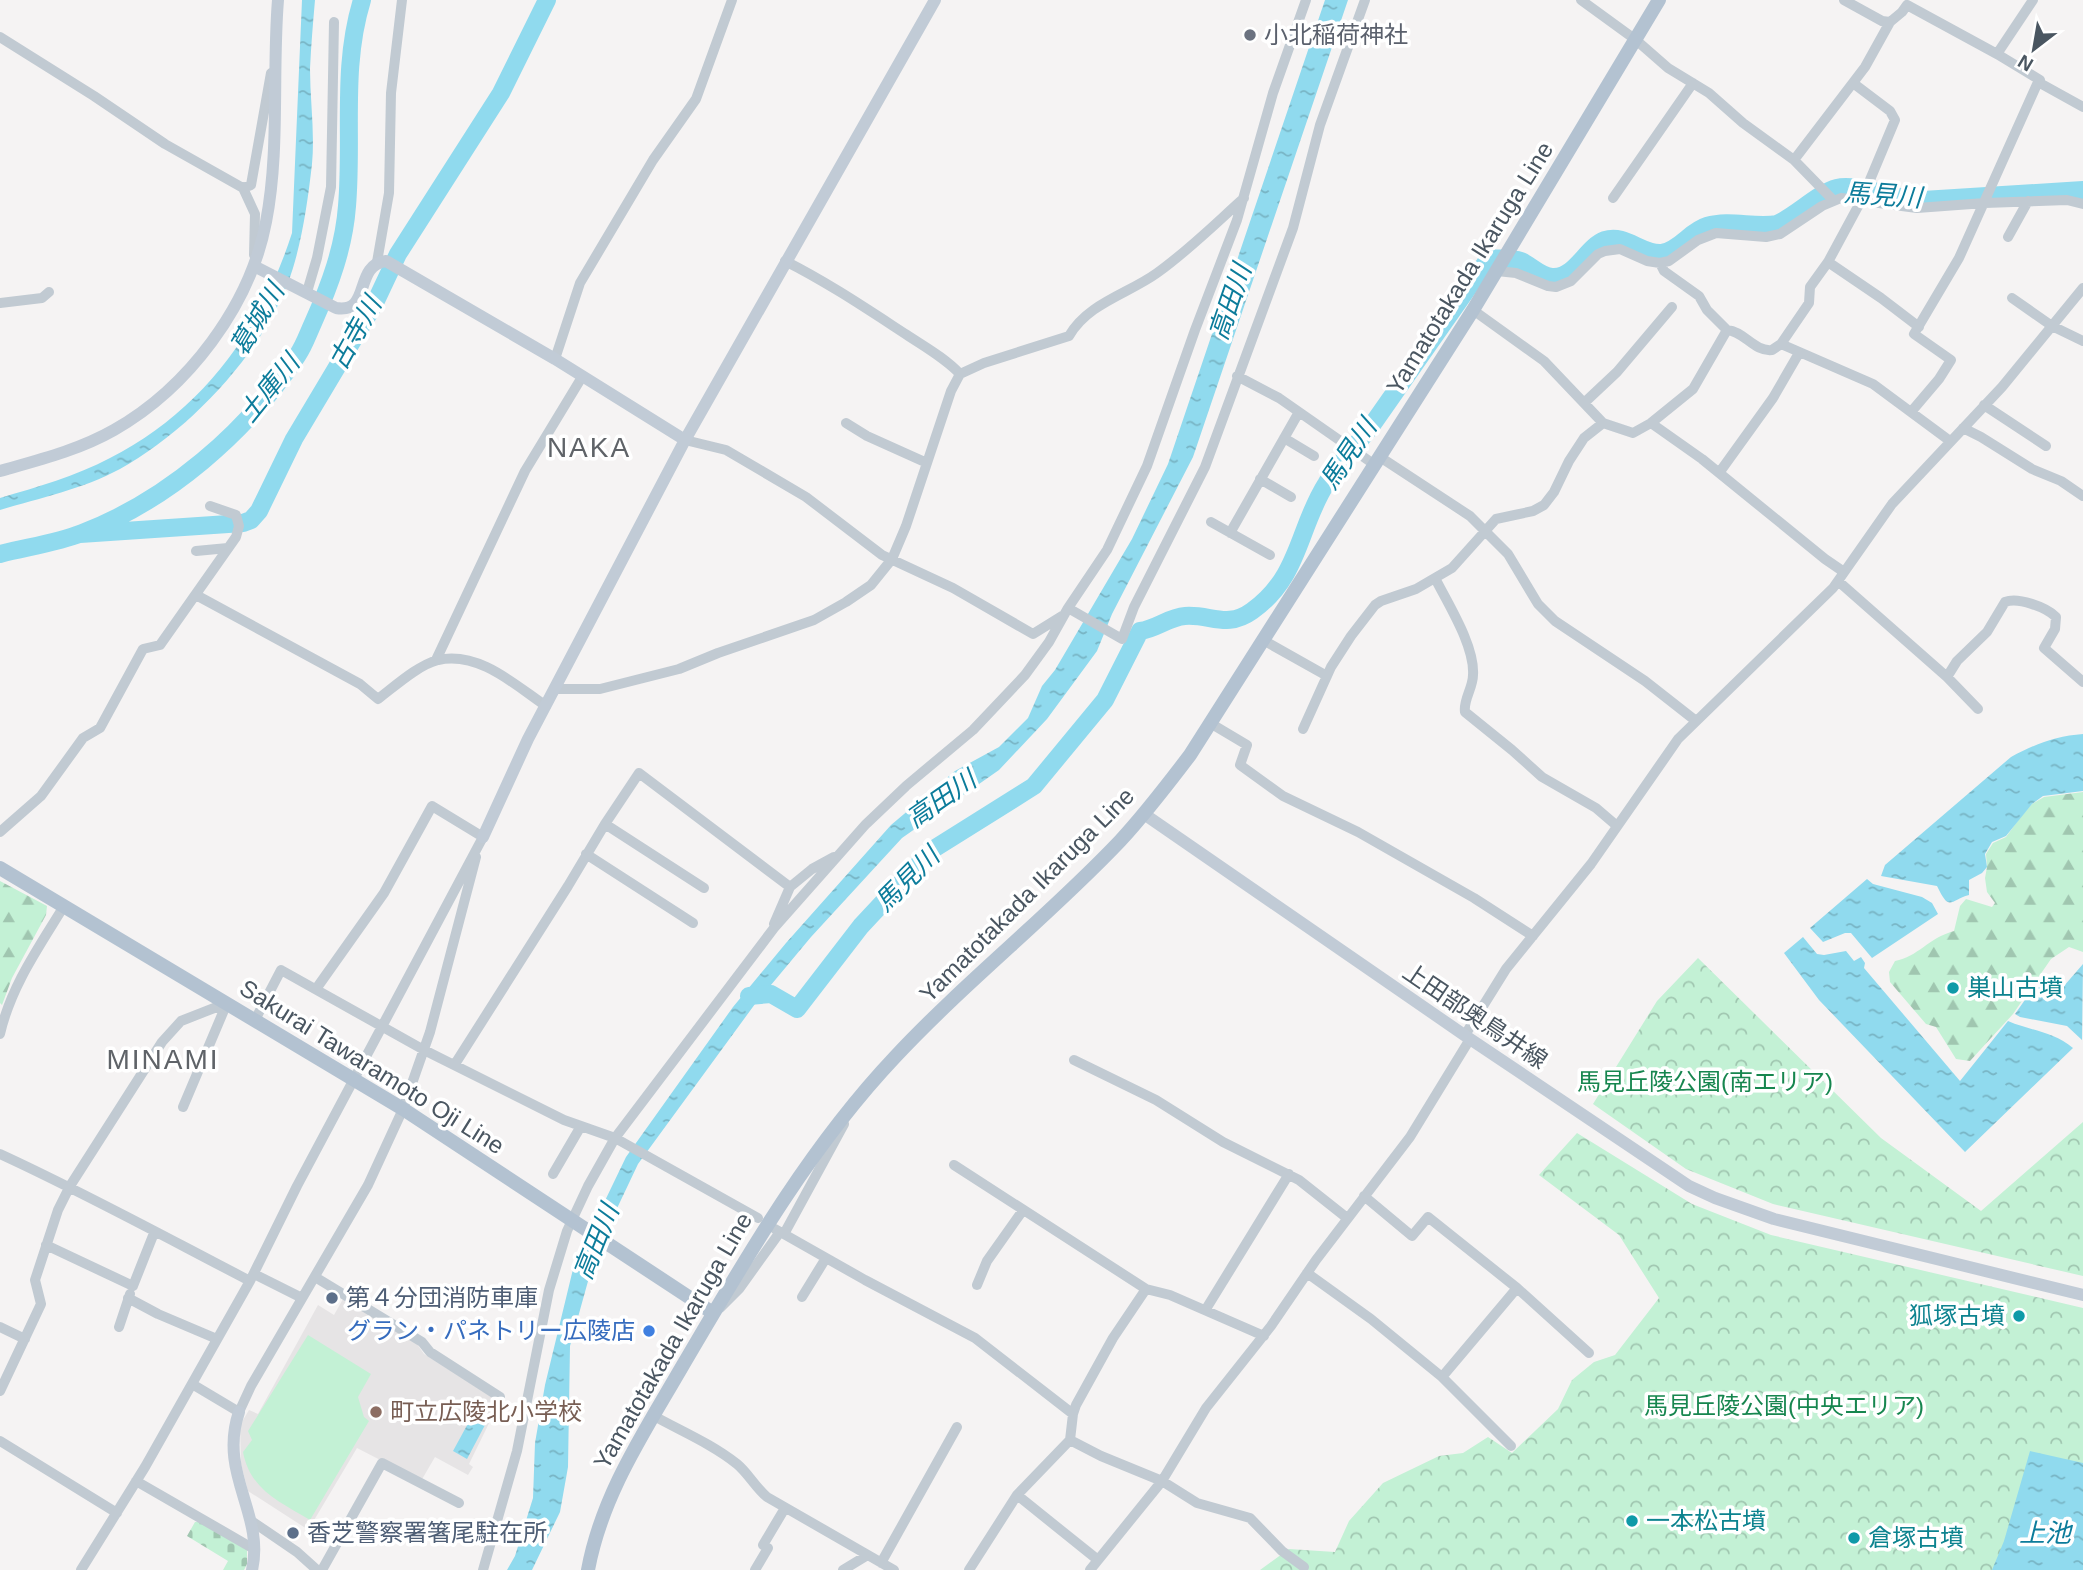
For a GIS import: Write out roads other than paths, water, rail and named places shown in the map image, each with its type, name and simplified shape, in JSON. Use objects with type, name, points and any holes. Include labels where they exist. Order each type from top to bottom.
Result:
[{"type":"main road","name":"Yamatotakada Ikaruga Line","points":[[588,1570],[597,1532],[609,1499],[713,1313],[795,1182],[856,1102],[915,1036],[1096,865],[1144,814],[1190,755],[1498,270],[1659,0]]},
{"type":"main road","name":"Sakurai Tawaramoto Oji Line","points":[[0,868],[403,1109],[713,1313]]},
{"type":"street","points":[[0,471],[80,447],[115,430],[148,407],[200,356],[235,304],[254,267],[267,222],[278,0]]},
{"type":"street","points":[[377,262],[389,193],[391,93],[402,0]]},
{"type":"street","points":[[555,359],[580,283],[653,160],[696,99],[732,0]]},
{"type":"street","points":[[81,1570],[136,1481],[252,1278],[293,1194],[483,837],[528,739],[685,440],[935,0]]},
{"type":"street","points":[[1069,611],[1122,639],[1135,607],[1197,485],[1293,228],[1320,125],[1365,0]]},
{"type":"street","points":[[1581,0],[1636,40],[1668,68],[1709,93],[1743,123],[1794,160],[1829,195]]},
{"type":"street","points":[[1844,0],[1882,21],[1890,22]]},
{"type":"street","points":[[1997,54],[2033,0]]},
{"type":"street","points":[[483,1570],[517,1451],[546,1302],[571,1220],[615,1138],[774,928],[886,804],[993,710],[1034,665],[1107,550],[1147,466],[1245,197],[1273,93],[1303,1]]},
{"type":"street","points":[[1794,160],[1871,59],[1890,22],[1902,12],[1908,2],[2040,80],[1959,258],[1914,334],[1951,360],[1911,412]]},
{"type":"street","points":[[307,292],[317,258],[331,187],[334,22]]},
{"type":"street","points":[[0,37],[165,144],[243,188],[255,214],[254,267]]},
{"type":"street","points":[[243,188],[251,185],[263,108],[274,63]]},
{"type":"street","points":[[2038,82],[2083,107]]},
{"type":"street","points":[[1613,198],[1693,83]]},
{"type":"street","points":[[1660,263],[1664,271],[1699,296],[1707,310],[1727,330],[1731,329],[1767,351],[1772,351],[1781,344],[1809,303],[1810,286],[1828,262],[1863,193],[1895,120],[1890,111],[1853,83]]},
{"type":"street","points":[[1498,270],[1516,273],[1556,287],[1571,281],[1598,254],[1605,251],[1620,249],[1647,261],[1660,263],[1669,261],[1698,240],[1716,233],[1766,237],[1780,234],[1829,195],[1863,193],[1917,208],[1988,196],[2028,201],[2067,200],[2083,204]]},
{"type":"street","points":[[556,689],[600,689],[679,668],[814,620],[871,585],[892,559],[906,526],[951,391],[960,374],[984,363],[1069,336],[1076,324],[1110,299],[1160,271],[1245,197]]},
{"type":"street","points":[[2008,237],[2028,201]]},
{"type":"street","points":[[254,267],[343,309],[353,306],[362,292],[367,271],[377,262],[386,261],[555,359],[685,440],[726,450],[806,497],[882,555],[953,588],[1033,634],[1069,611]]},
{"type":"street","points":[[785,261],[889,324],[949,363],[960,374]]},
{"type":"street","points":[[1828,262],[1919,327]]},
{"type":"street","points":[[1090,1570],[1162,1481],[1198,1420],[1264,1336],[1307,1273],[1410,1137],[1501,977],[1591,864],[1670,749],[1826,596],[1892,504],[1984,405],[2083,288]]},
{"type":"street","points":[[0,303],[42,298],[49,292]]},
{"type":"street","points":[[2012,298],[2052,326],[2083,341]]},
{"type":"street","points":[[1584,403],[1618,372],[1672,307]]},
{"type":"street","points":[[1473,310],[1544,361],[1603,423],[1633,433],[1651,423],[1693,389],[1727,330]]},
{"type":"street","points":[[1781,344],[1873,384],[1950,441]]},
{"type":"street","points":[[1719,473],[1767,408],[1800,353]]},
{"type":"street","points":[[1237,376],[1269,391],[1358,454],[1377,461],[1460,508],[1508,554],[1548,616],[1645,681],[1696,721]]},
{"type":"street","points":[[436,660],[525,471],[582,377]]},
{"type":"street","points":[[1984,405],[2046,446]]},
{"type":"street","points":[[1230,533],[1299,412]]},
{"type":"street","points":[[846,423],[867,436],[927,463]]},
{"type":"street","points":[[1303,729],[1327,676],[1351,636],[1375,606],[1381,601],[1416,589],[1452,568],[1496,519],[1533,511],[1544,505],[1584,438],[1603,423]]},
{"type":"street","points":[[1651,423],[1719,473],[1825,559],[1978,709]]},
{"type":"street","points":[[1962,428],[2032,470],[2061,481],[2083,496]]},
{"type":"street","points":[[1284,438],[1314,456]]},
{"type":"street","points":[[1261,479],[1291,497]]},
{"type":"street","points":[[0,832],[41,796],[83,738],[100,728],[143,649],[160,645],[228,548],[238,531],[239,522],[236,516],[210,506]]},
{"type":"street","points":[[1211,522],[1270,555]]},
{"type":"street","points":[[196,551],[228,548]]},
{"type":"street","points":[[1435,578],[1467,646],[1473,666],[1472,684],[1464,705],[1465,712],[1542,777],[1596,808],[1617,826]]},
{"type":"street","points":[[196,595],[360,684],[377,699],[436,660],[452,659],[485,665],[546,706]]},
{"type":"street","points":[[1947,677],[1957,662],[1987,632],[2005,602],[2014,600],[2047,610],[2056,617],[2056,629],[2044,648],[2083,682]]},
{"type":"street","points":[[1263,640],[1327,676]]},
{"type":"street","points":[[1210,723],[1247,745],[1240,765],[1271,789],[1370,838],[1474,898],[1533,936]]},
{"type":"street","points":[[456,1064],[639,773],[790,887]]},
{"type":"street","points":[[316,989],[384,894],[432,806],[483,837]]},
{"type":"street","name":"上田部奥鳥井線","points":[[1144,814],[1689,1186],[1774,1219],[2083,1295]]},
{"type":"street","points":[[605,824],[704,888]]},
{"type":"street","points":[[252,1570],[254,1549],[250,1520],[233,1456],[234,1431],[239,1412],[378,1166],[403,1109],[424,1050],[465,894],[483,837]]},
{"type":"street","points":[[586,854],[693,922]]},
{"type":"street","points":[[774,928],[776,915],[790,887],[812,869],[837,856]]},
{"type":"street","points":[[0,1034],[16,985],[64,906]]},
{"type":"street","points":[[255,1020],[281,970],[424,1050],[581,1126],[615,1138],[758,1219]]},
{"type":"street","points":[[183,1107],[227,1003]]},
{"type":"street","points":[[0,1391],[41,1304],[35,1280],[70,1186],[162,1042],[181,1021],[227,1003]]},
{"type":"street","points":[[1074,1060],[1156,1100],[1213,1136],[1289,1174],[1348,1218]]},
{"type":"street","points":[[713,1313],[739,1289],[780,1231],[856,1102]]},
{"type":"street","points":[[553,1174],[581,1126]]},
{"type":"street","points":[[0,1154],[70,1186],[154,1233],[302,1298]]},
{"type":"street","points":[[954,1165],[1000,1192],[1023,1210],[1146,1289],[1206,1309],[1264,1336]]},
{"type":"street","points":[[1206,1309],[1289,1174]]},
{"type":"street","points":[[1364,1196],[1412,1236],[1428,1217],[1517,1288],[1589,1353]]},
{"type":"street","points":[[977,1285],[987,1261],[1023,1210]]},
{"type":"street","points":[[780,1231],[975,1338],[1073,1414]]},
{"type":"street","points":[[119,1327],[154,1233]]},
{"type":"street","points":[[46,1245],[133,1286]]},
{"type":"street","points":[[802,1297],[826,1258]]},
{"type":"street","points":[[1307,1273],[1371,1319],[1442,1377],[1511,1446]]},
{"type":"street","points":[[314,1277],[422,1342],[430,1352],[500,1396]]},
{"type":"street","points":[[1442,1377],[1517,1288]]},
{"type":"street","points":[[969,1570],[1017,1495],[1070,1440],[1073,1414],[1113,1338],[1146,1289]]},
{"type":"street","points":[[128,1298],[217,1339]]},
{"type":"street","points":[[0,1327],[25,1339]]},
{"type":"street","points":[[192,1384],[239,1412]]},
{"type":"street","points":[[654,1416],[737,1464],[760,1492],[894,1570]]},
{"type":"street","points":[[881,1563],[957,1427]]},
{"type":"street","points":[[1070,1440],[1162,1481],[1197,1503],[1250,1518],[1282,1551],[1304,1567]]},
{"type":"street","points":[[0,1441],[117,1513]]},
{"type":"street","points":[[323,1570],[383,1463],[459,1503]]},
{"type":"street","points":[[136,1481],[254,1549]]},
{"type":"street","points":[[1017,1495],[1098,1560]]},
{"type":"street","points":[[755,1570],[768,1548],[763,1545],[785,1508]]},
{"type":"street","points":[[250,1520],[297,1552],[317,1570]]},
{"type":"street","points":[[843,1570],[866,1556]]},
{"type":"water","name":"葛城川","points":[[302,0],[315,0],[310,69],[312,164],[305,217],[293,268],[282,298],[266,327],[224,384],[174,432],[147,452],[120,469],[91,482],[0,510],[0,498],[84,470],[143,439],[173,417],[200,392],[245,334],[279,269],[292,233]]},
{"type":"water","name":"高田川","points":[[1325,0],[1348,0],[1193,457],[1112,614],[1097,651],[1047,719],[999,770],[902,838],[811,937],[755,1004],[638,1164],[590,1274],[570,1346],[568,1467],[560,1512],[532,1570],[507,1570],[515,1556],[533,1498],[535,1443],[545,1385],[574,1265],[626,1157],[733,1007],[891,825],[955,771],[999,747],[1028,718],[1042,686],[1055,670],[1132,539],[1168,464]]},
{"type":"water","points":[[2083,734],[2083,791],[2043,796],[2032,804],[2006,836],[1992,842],[1985,854],[1987,867],[1969,880],[1969,895],[1951,903],[1945,900],[1937,886],[1881,876],[1885,865],[2011,757],[2046,741]]},
{"type":"water","points":[[1867,879],[1873,884],[1922,897],[1932,903],[1938,914],[1872,958],[1851,933],[1823,942],[1810,928]]},
{"type":"water","points":[[1803,937],[1817,954],[1846,951],[1854,961],[1861,957],[1865,963],[1864,968],[1960,1081],[2008,1021],[2050,1035],[2073,1048],[1965,1152],[1819,1000],[1784,953]]},
{"type":"water","points":[[2083,964],[2082,1040],[2067,1026],[2015,1014],[2039,980],[2057,994]]},
{"type":"water","points":[[471,1418],[485,1425],[467,1459],[453,1451]]},
{"type":"water","name":"上池","points":[[2030,1451],[2083,1463],[2083,1570],[1992,1570],[2004,1541]]},
{"type":"waterway","name":"土庫川","points":[[0,554],[82,533],[144,503],[203,461],[229,437],[277,384],[297,356],[325,294],[343,236],[349,180],[352,51],[362,0]]},
{"type":"waterway","name":"古寺川","points":[[80,534],[243,523],[251,520],[259,511],[294,439],[374,305],[398,254],[501,93],[547,0]]},
{"type":"waterway","name":"馬見川","points":[[749,996],[771,994],[797,1009],[861,926],[932,850],[1034,786],[1105,700],[1140,631],[1185,616],[1235,619],[1252,611],[1268,598],[1289,567],[1309,518],[1331,476],[1372,425],[1489,258],[1517,260],[1545,276],[1562,276],[1605,240],[1620,239],[1647,251],[1662,253],[1707,226],[1724,223],[1777,224],[1822,194],[1845,187],[1923,200],[2083,190]]},
{"type":"place","name":"小北稲荷神社","points":[[1250,35]]},
{"type":"place","name":"巣山古墳","points":[[1953,988]]},
{"type":"place","name":"第４分団消防車庫","points":[[332,1298]]},
{"type":"place","name":"狐塚古墳","points":[[2019,1316]]},
{"type":"place","name":"グラン・パネトリー広陵店","points":[[649,1331]]},
{"type":"place","name":"町立広陵北小学校","points":[[376,1412]]},
{"type":"place","name":"一本松古墳","points":[[1632,1521]]},
{"type":"place","name":"香芝警察署箸尾駐在所","points":[[293,1533]]},
{"type":"place","name":"倉塚古墳","points":[[1854,1538]]},
{"type":"district","name":"NAKA","points":[[589,447]]},
{"type":"district","name":"MINAMI","points":[[163,1059]]},
{"type":"park label","name":"馬見丘陵公園(南エリア)","points":[[1705,1082]]},
{"type":"park label","name":"馬見丘陵公園(中央エリア)","points":[[1784,1406]]}]
